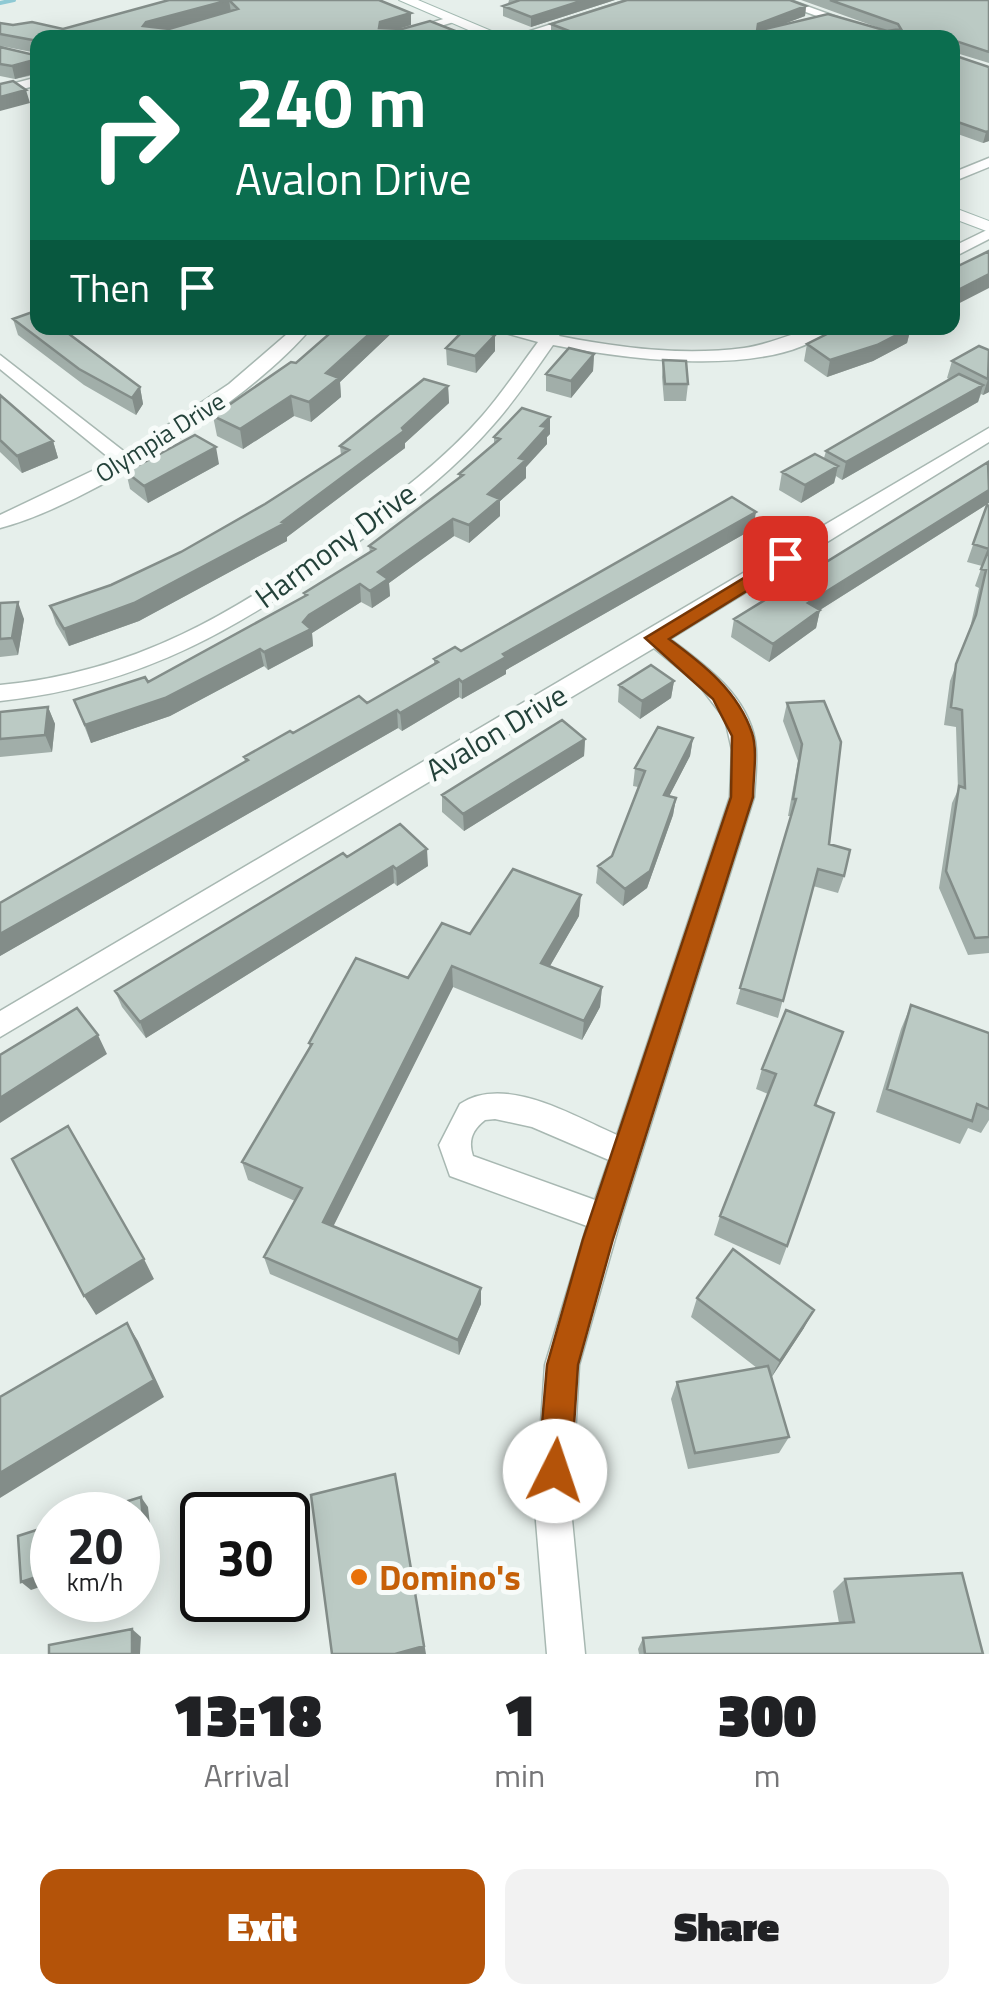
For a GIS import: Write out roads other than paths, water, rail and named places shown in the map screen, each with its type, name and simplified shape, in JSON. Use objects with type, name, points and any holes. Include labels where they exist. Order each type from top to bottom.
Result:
[{"type":"main road","points":[[406,0],[482,30]]},
{"type":"main road","points":[[960,216],[989,230]]},
{"type":"street","points":[[539,30],[639,0]]},
{"type":"street","points":[[779,0],[867,30]]},
{"type":"street","points":[[811,22],[827,16]]},
{"type":"street","points":[[413,30],[453,18]]},
{"type":"street","points":[[0,91],[30,83]]},
{"type":"street","points":[[960,175],[989,162]]},
{"type":"street","points":[[960,249],[989,230]]},
{"type":"street","name":"Olympia Drive","points":[[0,522],[86,483],[210,410],[257,373],[296,335]]},
{"type":"street","name":"Harmony Drive","points":[[0,694],[68,687],[130,669],[288,586],[419,486],[480,429],[550,335]]},
{"type":"street","points":[[561,335],[664,357],[714,356],[804,335]]},
{"type":"street","points":[[0,360],[124,461]]},
{"type":"street","name":"Avalon Drive","points":[[0,1025],[986,439]]},
{"type":"street","points":[[566,1654],[552,1509],[562,1365],[604,1218],[742,797],[743,736],[721,694],[655,638]]},
{"type":"street","points":[[604,1218],[474,1173],[461,1166],[454,1144],[463,1120],[480,1108],[502,1105],[626,1153]]},
{"type":"waterway","points":[[0,3],[14,0]]},
{"type":"place","name":"Domino's","points":[[359,1577]]}]
